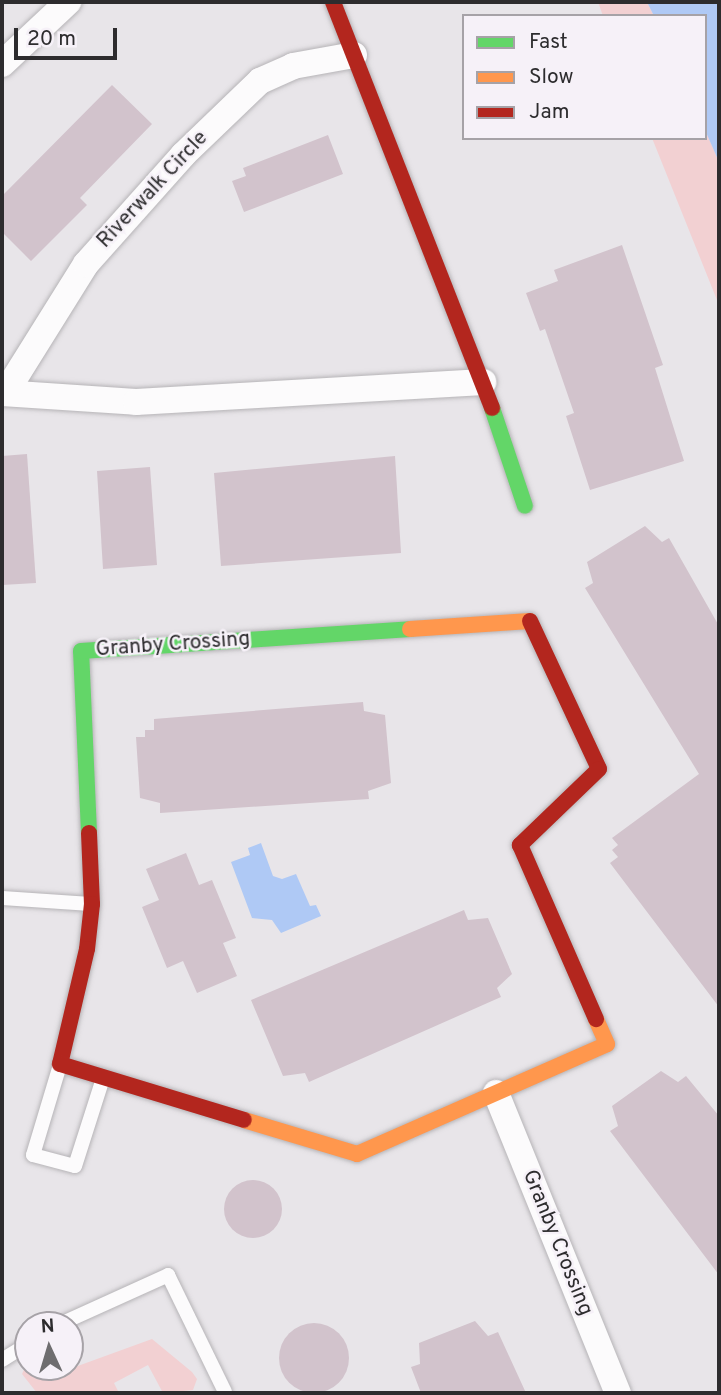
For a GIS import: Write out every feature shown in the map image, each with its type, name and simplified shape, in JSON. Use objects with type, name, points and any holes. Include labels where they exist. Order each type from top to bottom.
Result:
[{"type":"street","points":[[2,64],[68,2]]},
{"type":"street","points":[[333,2],[482,382],[525,506]]},
{"type":"street","name":"Riverwalk Circle","points":[[354,55],[293,66],[260,81],[183,155],[86,264],[4,393],[136,402],[482,382]]},
{"type":"street","name":"Granby Crossing","points":[[530,621],[599,769],[520,845],[607,1044],[357,1154],[60,1064],[87,949],[92,904],[81,651],[530,621]]},
{"type":"street","name":"Granby Crossing","points":[[496,1093],[618,1393]]},
{"type":"lane","points":[[2,898],[92,904]]},
{"type":"lane","points":[[60,1064],[33,1154],[75,1166],[104,1077]]},
{"type":"lane","points":[[84,1313],[168,1275],[225,1392]]},
{"type":"shaded area","points":[[598,2],[647,2],[653,14],[602,14]]},
{"type":"shaded area","points":[[707,135],[719,162],[719,305],[653,140],[707,140]]},
{"type":"shaded area","points":[[152,1339],[197,1379],[193,1390],[163,1393],[148,1365],[114,1383],[119,1393],[37,1393],[28,1381],[84,1381],[84,1364]]},
{"type":"water","points":[[647,2],[719,2],[719,162],[707,135],[707,14],[653,14]]},
{"type":"water","points":[[261,843],[273,876],[282,879],[296,874],[310,906],[316,905],[321,916],[281,933],[272,920],[252,918],[231,862],[250,855],[248,848]]},
{"type":"building","points":[[112,85],[152,124],[80,198],[87,205],[31,261],[2,232],[2,196]]},
{"type":"building","points":[[328,135],[343,174],[244,212],[232,181],[246,176],[243,168]]},
{"type":"building","points":[[622,245],[663,365],[655,368],[684,461],[590,490],[566,416],[574,413],[545,329],[540,331],[526,293],[558,281],[554,270]]},
{"type":"building","points":[[27,454],[36,583],[2,585],[2,456]]},
{"type":"building","points":[[395,456],[401,553],[221,566],[214,473]]},
{"type":"building","points":[[150,467],[157,565],[103,569],[97,471]]},
{"type":"building","points":[[645,526],[662,542],[669,538],[719,626],[719,1007],[610,863],[618,857],[612,850],[618,845],[612,838],[699,774],[585,588],[593,583],[587,562]]},
{"type":"building","points":[[363,702],[364,711],[385,715],[391,783],[368,791],[369,799],[160,813],[160,803],[140,798],[136,737],[145,737],[145,730],[154,730],[154,719]]},
{"type":"building","points":[[186,853],[199,885],[212,880],[236,938],[223,943],[237,976],[197,993],[183,961],[167,968],[142,907],[159,900],[146,869]]},
{"type":"building","points":[[464,910],[468,920],[488,918],[512,974],[497,988],[501,997],[309,1082],[305,1073],[283,1076],[251,1000]]},
{"type":"building","points":[[661,1071],[678,1082],[686,1076],[719,1116],[719,1275],[610,1131],[618,1126],[612,1106]]},
{"type":"building","points":[[253,1180],[264,1182],[277,1193],[282,1209],[280,1220],[269,1233],[253,1238],[242,1236],[229,1225],[224,1209],[226,1198],[237,1185]]},
{"type":"building","points":[[475,1321],[488,1336],[498,1332],[526,1393],[421,1393],[411,1367],[420,1364],[419,1343]]},
{"type":"building","points":[[321,1323],[334,1329],[343,1338],[347,1344],[347,1372],[339,1383],[328,1391],[307,1393],[289,1383],[281,1372],[279,1351],[289,1333],[300,1325]]},
{"type":"traffic: fast","points":[[492,408],[525,506]]},
{"type":"traffic: fast","points":[[89,833],[81,651],[410,629]]},
{"type":"traffic: slow","points":[[410,629],[530,621]]},
{"type":"traffic: slow","points":[[244,1120],[357,1154],[607,1044],[596,1019]]},
{"type":"traffic: jam","points":[[333,2],[492,408]]},
{"type":"traffic: jam","points":[[530,621],[599,769],[520,845],[596,1019]]},
{"type":"traffic: jam","points":[[89,833],[92,904],[87,949],[60,1064],[244,1120]]}]
